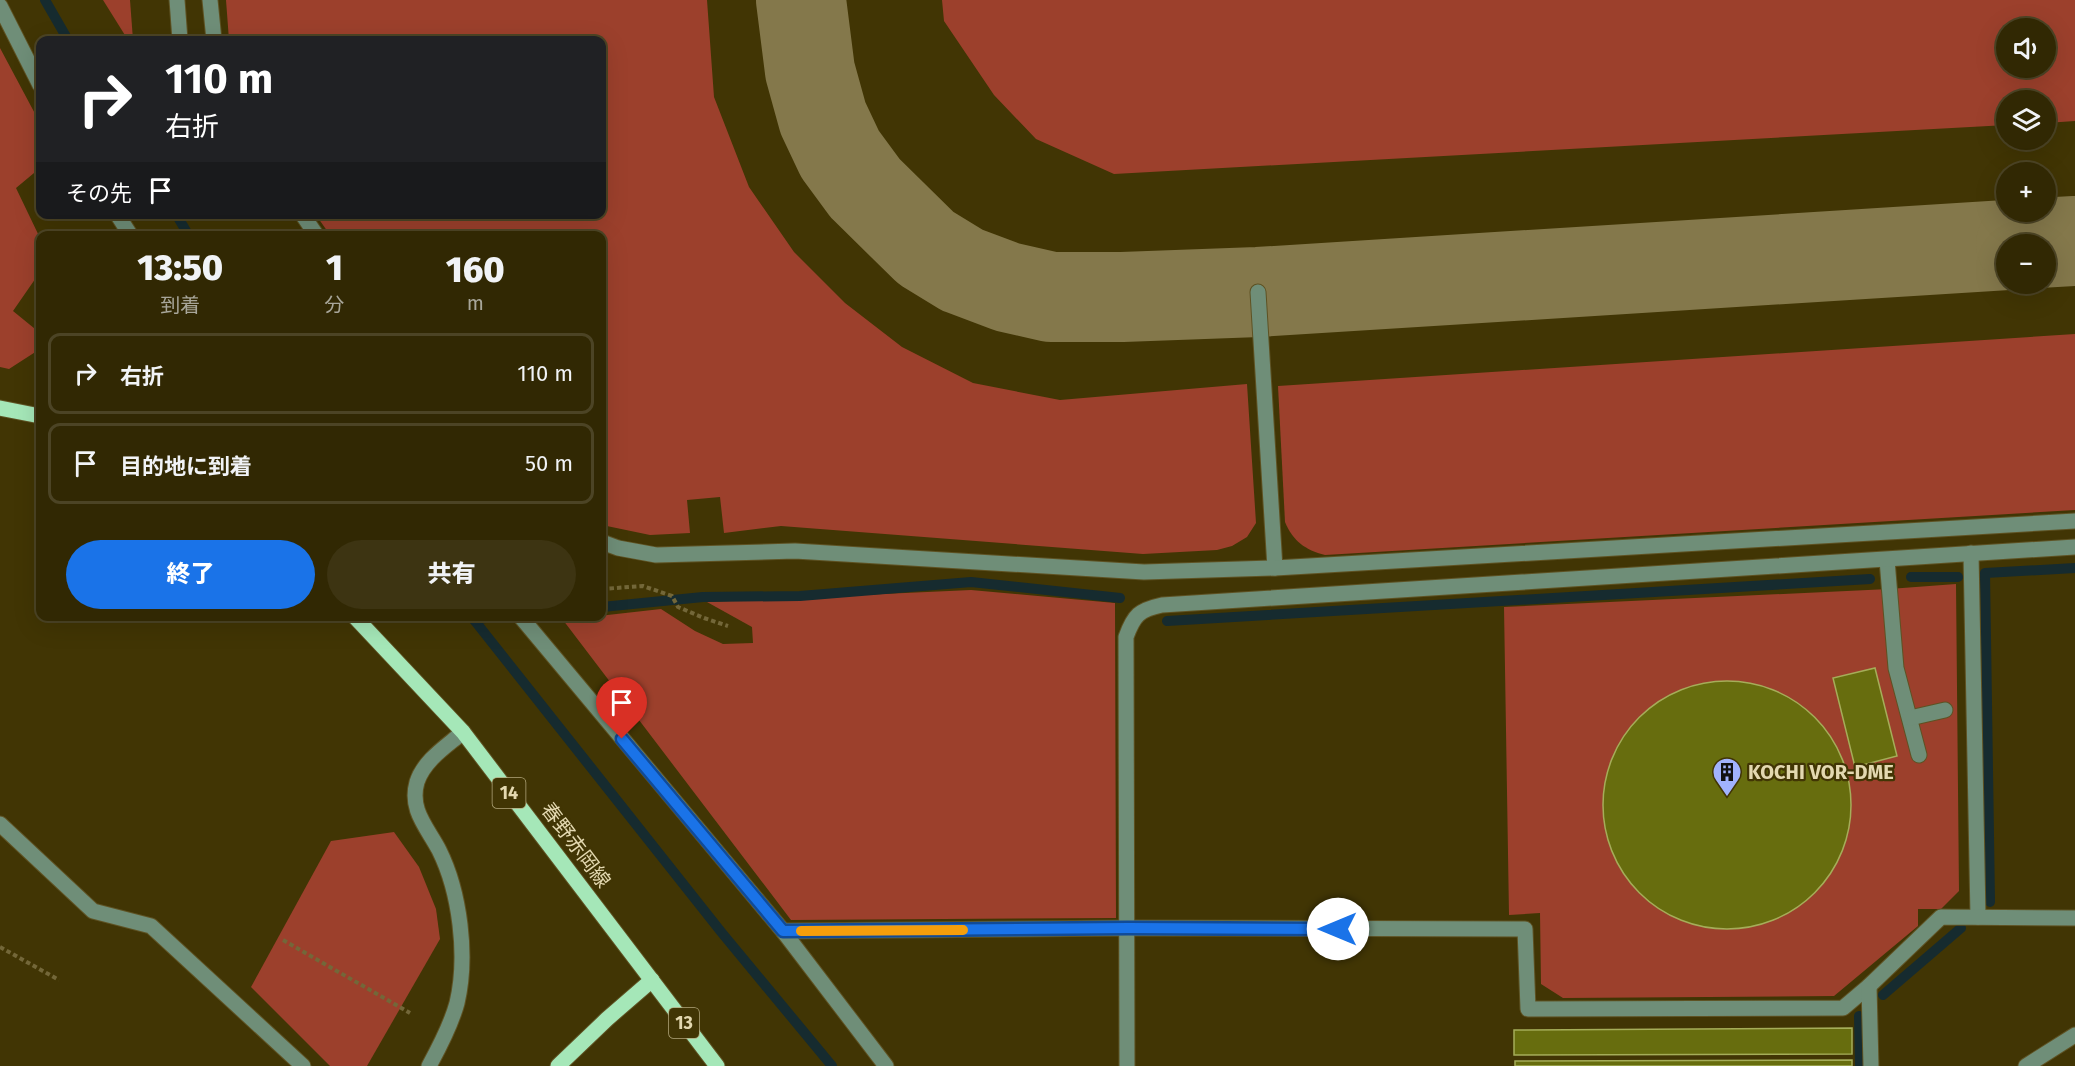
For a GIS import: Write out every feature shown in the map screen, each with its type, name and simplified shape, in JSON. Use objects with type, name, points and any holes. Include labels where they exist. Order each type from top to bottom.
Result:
[{"type":"main road","points":[[0,408],[36,415]]},
{"type":"main road","name":"春野赤岡線","points":[[359,621],[463,732],[652,980]]},
{"type":"main road","points":[[558,1066],[652,980]]},
{"type":"main road","name":"13","points":[[652,980],[717,1066]]},
{"type":"street","points":[[177,0],[180,36]]},
{"type":"street","points":[[210,0],[214,36]]},
{"type":"street","points":[[0,6],[36,77]]},
{"type":"street","points":[[1258,292],[1275,568]]},
{"type":"street","points":[[606,544],[656,555],[795,552],[1144,572],[1275,568],[2075,521]]},
{"type":"street","points":[[1127,1066],[1126,637],[1132,619],[1146,609],[1162,605],[2075,547]]},
{"type":"street","points":[[1971,553],[1978,917]]},
{"type":"street","points":[[1887,560],[1896,668],[1919,755]]},
{"type":"street","points":[[523,621],[783,931],[886,1066]]},
{"type":"street","points":[[1910,718],[1945,710]]},
{"type":"street","points":[[429,1066],[445,1037],[457,1002],[461,933],[457,902],[440,851],[417,813],[416,784],[431,759],[463,732]]},
{"type":"street","points":[[0,824],[93,911],[151,926],[303,1066]]},
{"type":"street","points":[[783,931],[1128,928],[1525,929],[1528,1009],[1843,1008],[1941,917],[2075,918]]},
{"type":"street","points":[[1869,986],[1871,1066]]},
{"type":"street","points":[[2026,1066],[2075,1035]]},
{"type":"path","points":[[606,589],[643,586],[672,596],[678,607],[728,626]]},
{"type":"path","points":[[283,940],[410,1013]]},
{"type":"path","points":[[0,947],[59,980]]},
{"type":"shaded area","points":[[103,0],[130,0],[133,36],[126,36]]},
{"type":"shaded area","points":[[226,0],[707,0],[714,97],[749,187],[794,252],[845,303],[902,347],[973,383],[1060,400],[1247,384],[1256,523],[1247,537],[1232,546],[1217,550],[1143,554],[781,526],[724,533],[720,497],[687,500],[690,533],[650,535],[606,526],[606,231],[327,231],[319,219],[606,219],[606,36],[229,36]]},
{"type":"shaded area","points":[[942,0],[2075,0],[2075,121],[2056,122],[2056,90],[1996,90],[1996,126],[1114,174],[1036,139],[994,95],[944,21]]},
{"type":"shaded area","points":[[0,48],[36,116],[36,171],[16,188],[37,231],[36,278],[13,311],[36,330],[36,352],[9,369],[0,367]]},
{"type":"shaded area","points":[[2075,334],[2075,510],[1325,555],[1301,544],[1285,522],[1278,386]]},
{"type":"shaded area","points":[[1956,584],[1959,891],[1941,909],[1918,909],[1918,926],[1834,996],[1563,998],[1541,984],[1540,913],[1509,915],[1504,607]]},
{"type":"shaded area","points":[[971,590],[1115,603],[1116,918],[791,920],[564,621],[606,621],[606,615],[661,609],[695,631],[723,644],[753,643],[752,627],[707,602]]},
{"type":"shaded area","points":[[394,832],[419,867],[436,909],[440,939],[367,1066],[330,1066],[251,987],[331,841]]},
{"type":"building","points":[[1875,668],[1897,756],[1855,767],[1833,678]]},
{"type":"building","name":"KOCHI VOR-DME","points":[[1715,681],[1739,681],[1763,686],[1786,695],[1815,717],[1837,746],[1842,757],[1849,781],[1851,805],[1849,829],[1842,853],[1837,864],[1815,893],[1786,915],[1775,920],[1739,929],[1715,929],[1691,924],[1668,915],[1648,901],[1631,884],[1617,864],[1608,841],[1603,817],[1603,793],[1608,769],[1617,746],[1631,726],[1648,709],[1668,695],[1691,686]]},
{"type":"building","points":[[1852,1028],[1852,1054],[1514,1055],[1514,1030]]},
{"type":"building","points":[[1852,1060],[1852,1066],[1515,1066],[1515,1061]]},
{"type":"waterway","points":[[45,0],[66,36]]},
{"type":"waterway","points":[[179,219],[186,231]]},
{"type":"waterway","points":[[1990,902],[1985,573],[2075,568]]},
{"type":"waterway","points":[[1911,577],[1958,577]]},
{"type":"waterway","points":[[1167,621],[1870,579]]},
{"type":"waterway","points":[[606,607],[703,597],[800,596],[971,582],[1120,598]]},
{"type":"waterway","points":[[475,621],[722,933],[832,1066]]},
{"type":"waterway","points":[[1883,995],[1961,928]]},
{"type":"waterway","points":[[1859,1016],[1860,1066]]},
{"type":"taxiway","points":[[801,0],[810,71],[823,118],[840,154],[865,188],[926,248],[962,270],[1007,287],[1051,297],[1258,292],[1996,246]]},
{"type":"taxiway","points":[[2056,242],[2075,241]]},
{"type":"slow traffic","points":[[801,931],[963,930]]},
{"type":"place","name":"KOCHI VOR-DME","points":[[1727,798]]},
{"type":"route","points":[[622,739],[783,931],[1338,929]]}]
